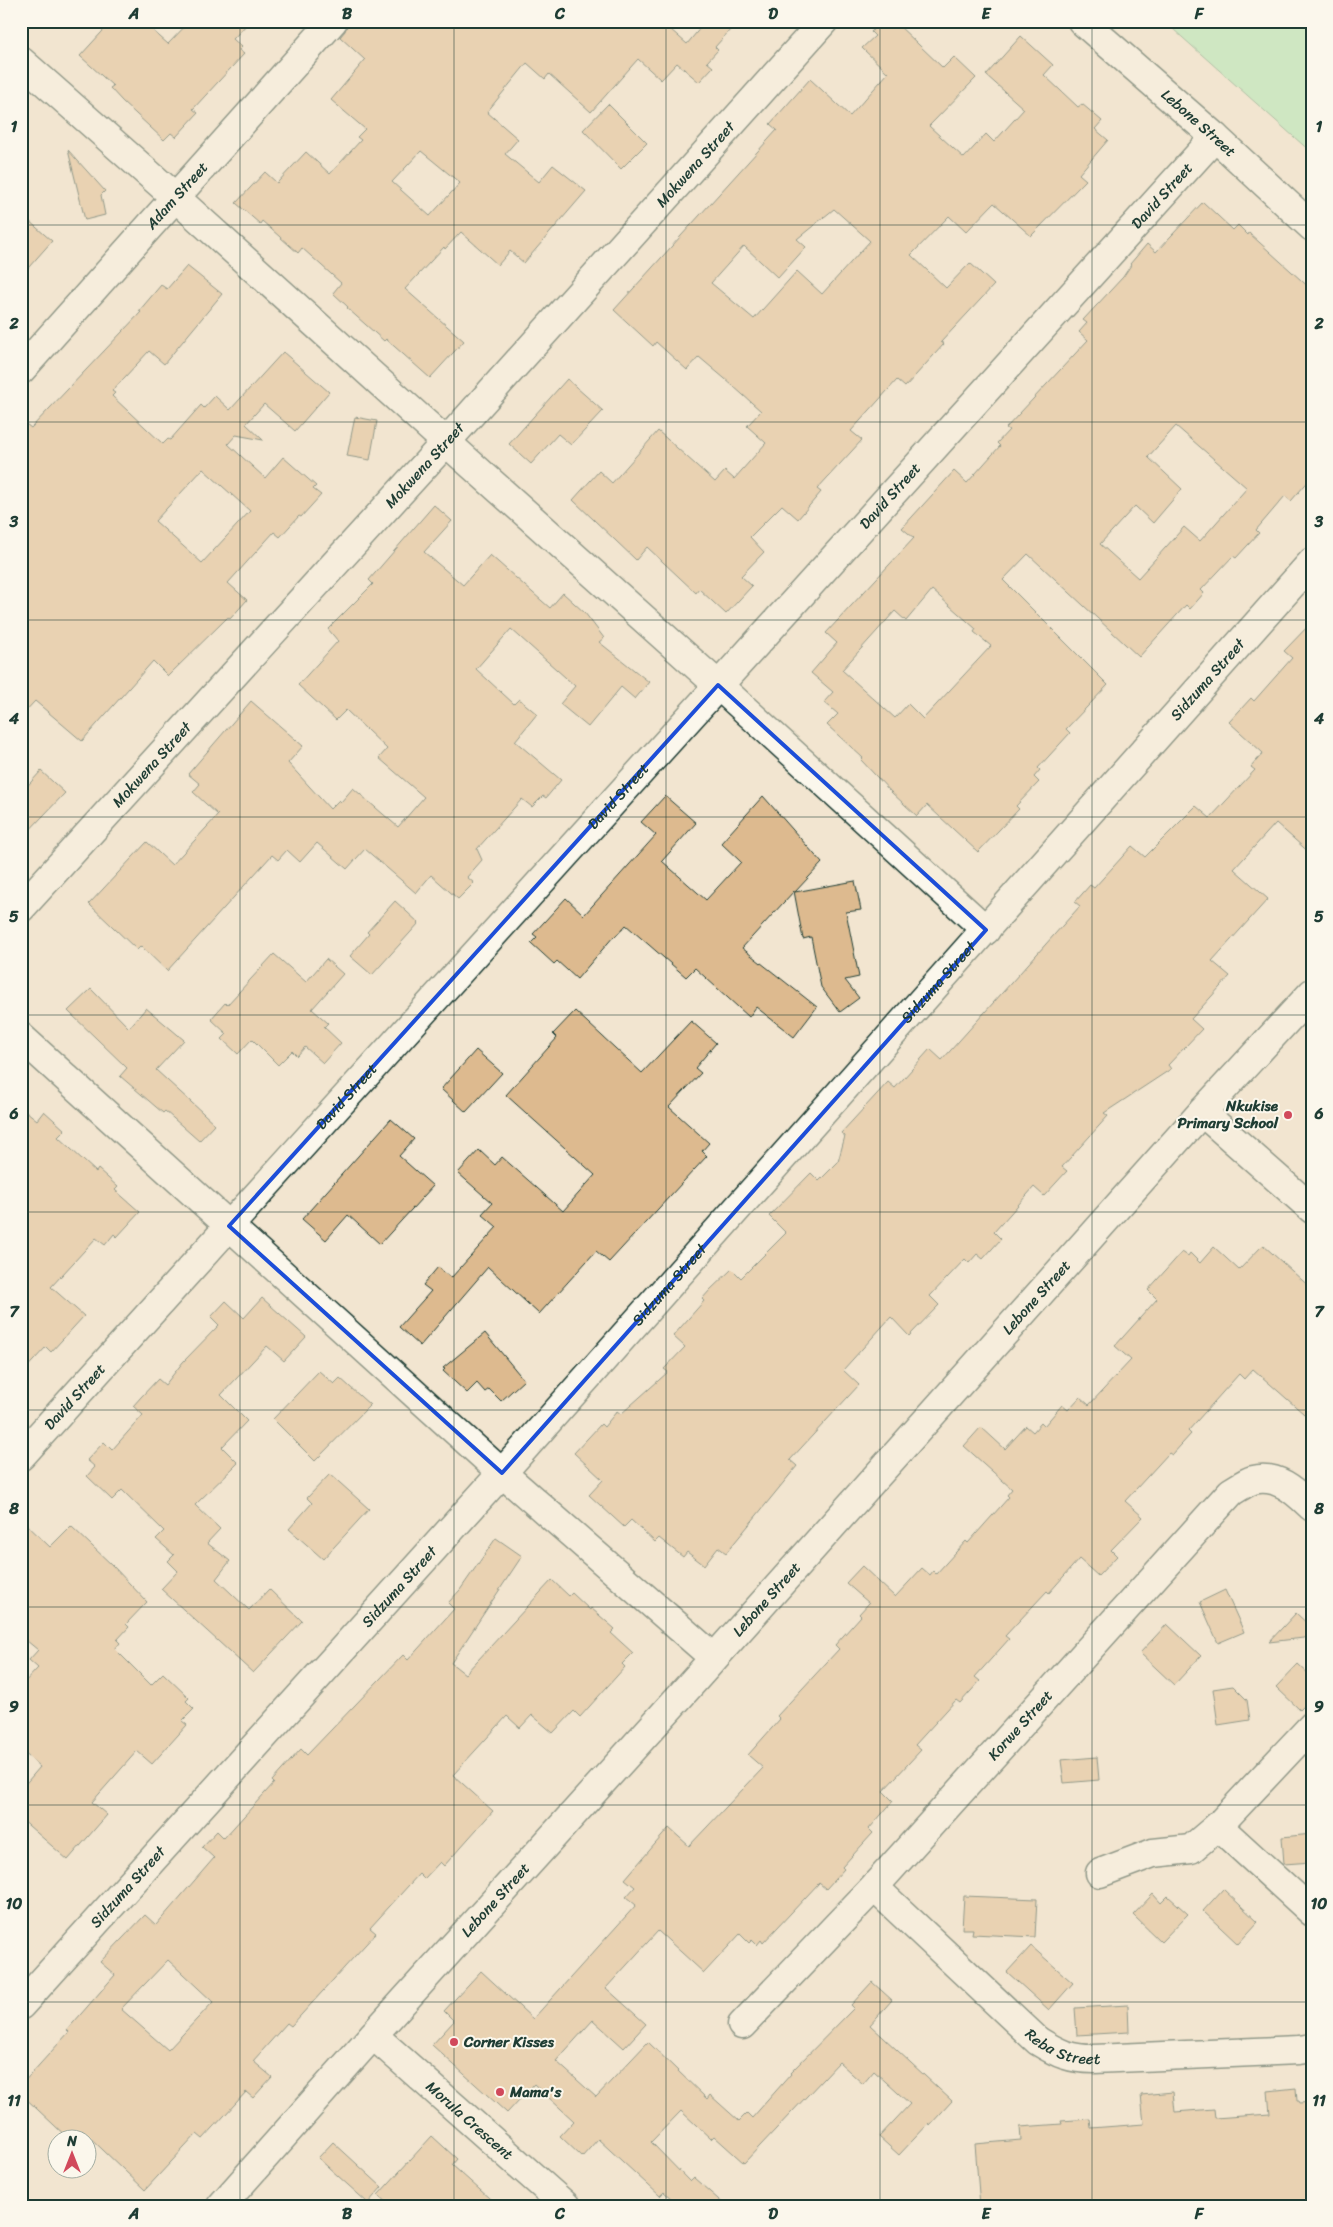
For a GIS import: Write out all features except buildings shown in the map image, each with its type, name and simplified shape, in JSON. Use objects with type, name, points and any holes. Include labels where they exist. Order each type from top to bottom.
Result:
[{"type":"street","name":"Adam Street","points":[[21,370],[333,21]]},
{"type":"street","name":"Mokwena Street","points":[[21,908],[446,442],[824,21]]},
{"type":"street","name":"Lebone Street","points":[[1082,21],[1215,137],[1312,227]]},
{"type":"street","points":[[21,61],[718,685],[986,930]]},
{"type":"street","name":"David Street","points":[[21,1456],[1215,137]]},
{"type":"street","name":"Sidzuma Street","points":[[21,2005],[502,1472],[1312,562]]},
{"type":"street","name":"Lebone Street","points":[[221,2206],[1202,1112],[1312,993]]},
{"type":"street","points":[[21,1037],[502,1472],[713,1657]]},
{"type":"street","points":[[1202,1112],[1312,1209]]},
{"type":"street","name":"Korwe Street","points":[[742,2025],[874,1886],[1231,1492],[1253,1480],[1278,1480],[1312,1507]]},
{"type":"street","points":[[1100,1873],[1153,1853],[1191,1849],[1218,1826],[1312,1726]]},
{"type":"street","points":[[1218,1826],[1312,1912]]},
{"type":"street","name":"Reba Street","points":[[874,1886],[1038,2041],[1058,2053],[1075,2059],[1094,2059],[1312,2048]]},
{"type":"street","name":"Morula Crescent","points":[[373,2035],[566,2206]]},
{"type":"highlighted area","points":[[718,685],[986,930],[502,1473],[229,1226]]},
{"type":"green space","points":[[1164,21],[1312,21],[1312,153]]},
{"type":"place","name":"Nkukise Primary School","points":[[1288,1115]]},
{"type":"place","name":"Corner Kisses","points":[[454,2042]]},
{"type":"place","name":"Mama's","points":[[500,2092]]}]
